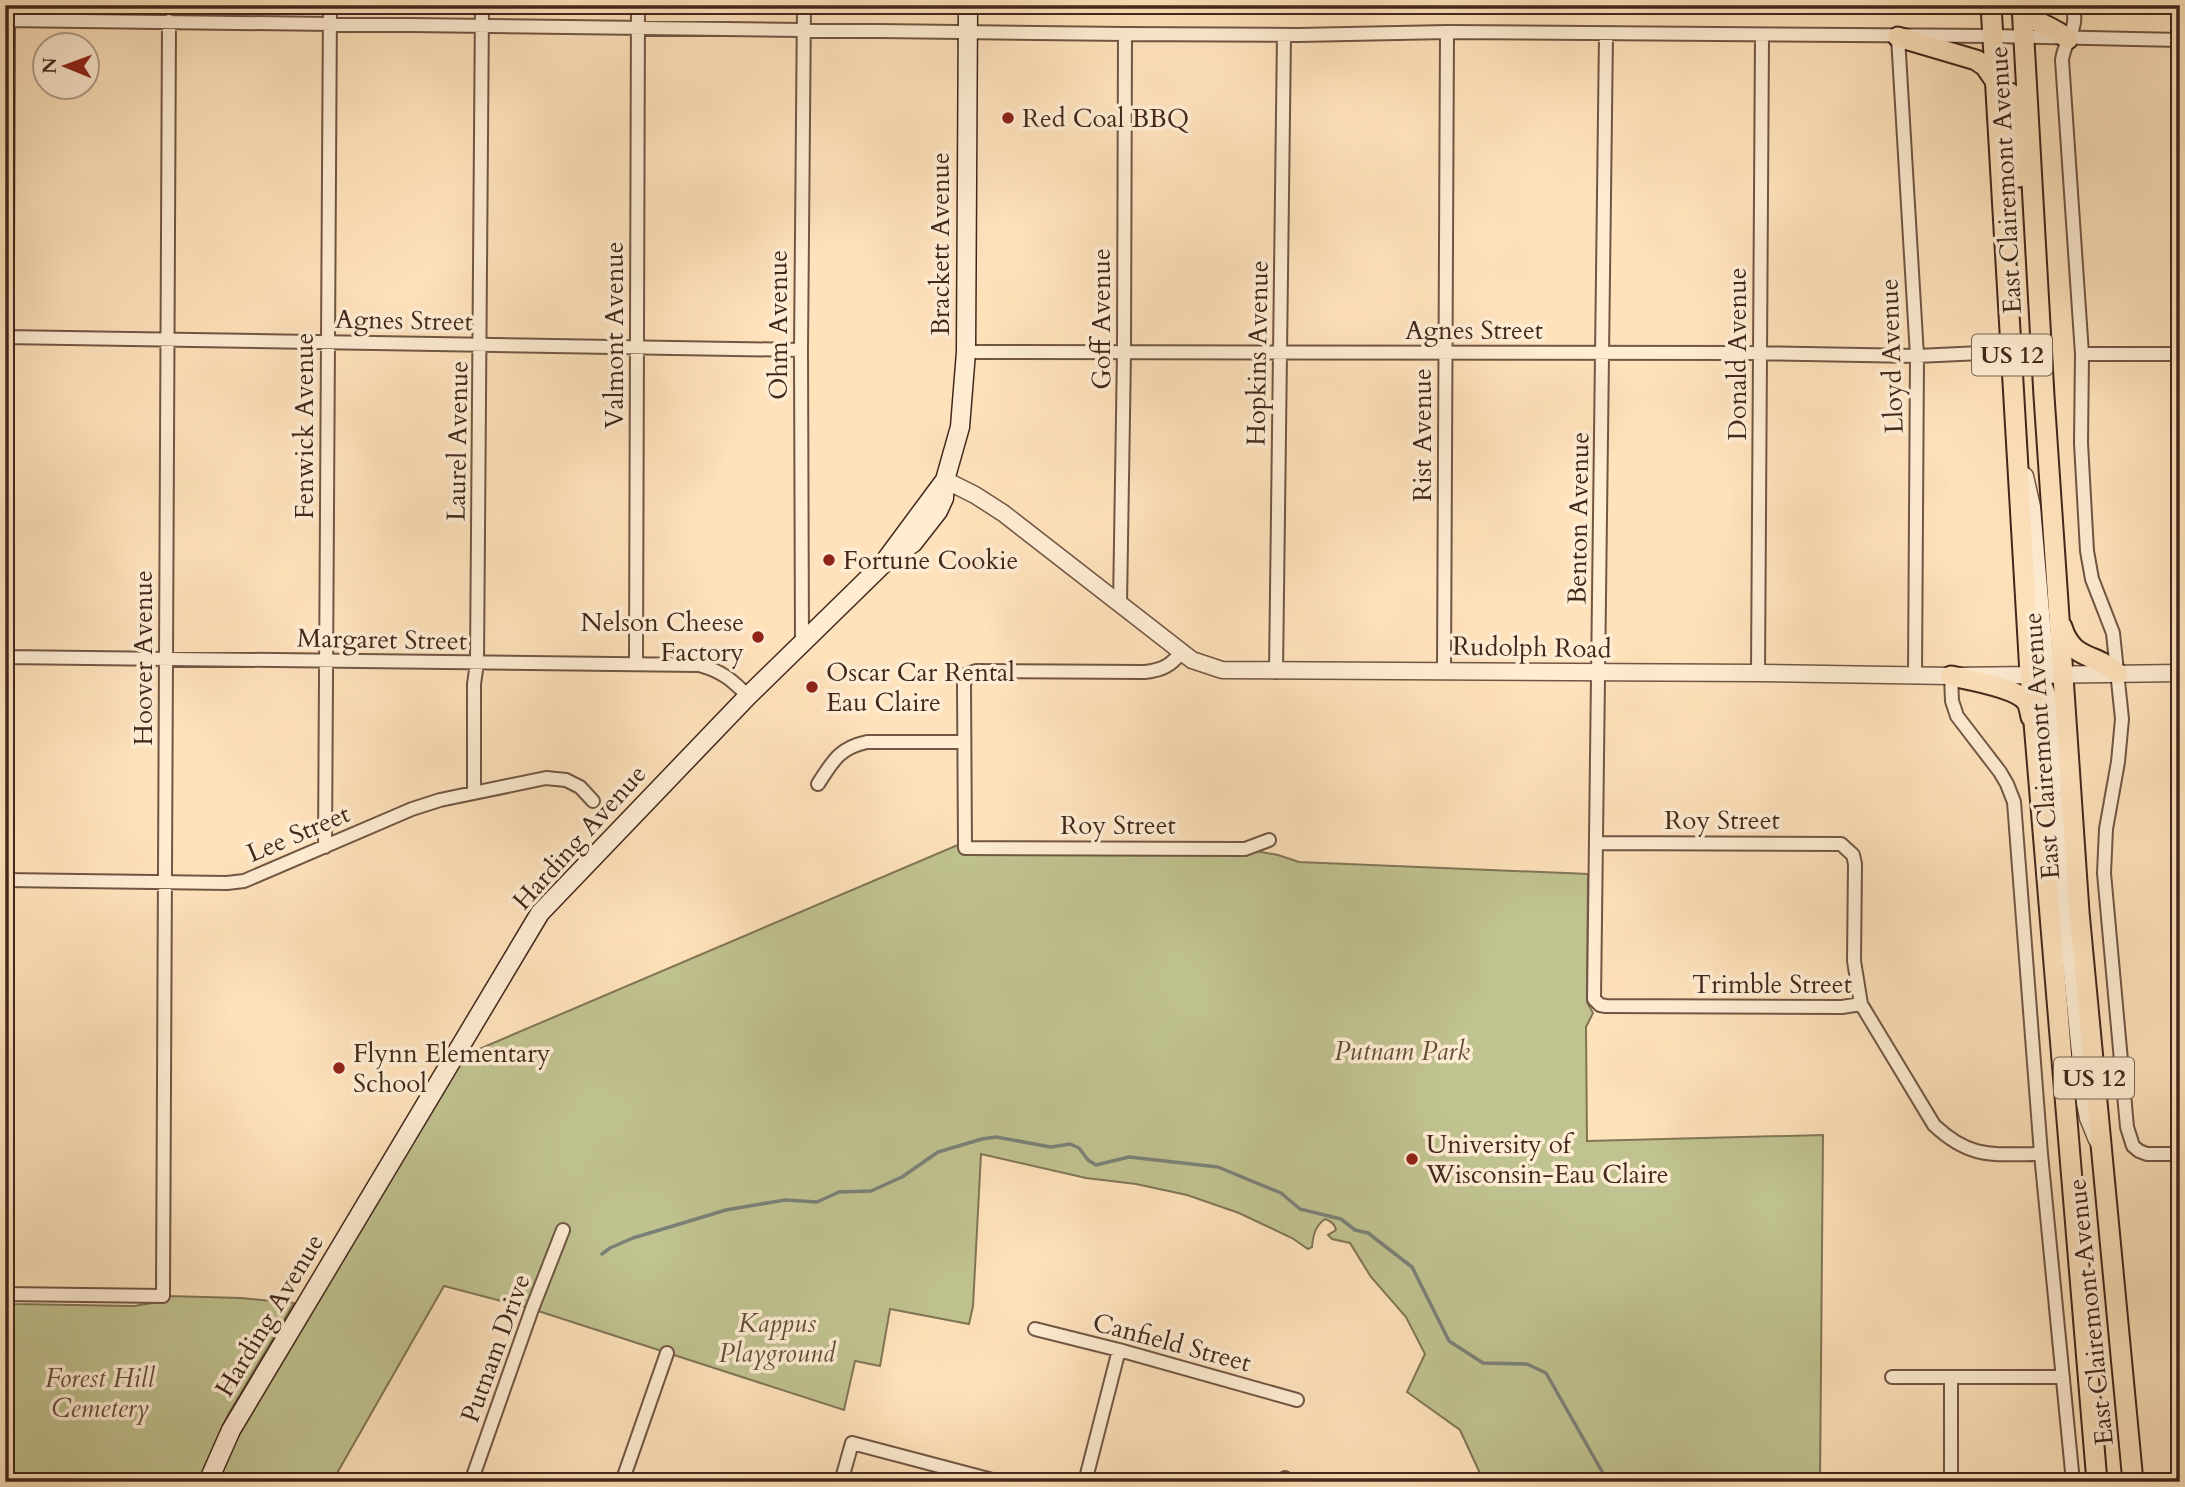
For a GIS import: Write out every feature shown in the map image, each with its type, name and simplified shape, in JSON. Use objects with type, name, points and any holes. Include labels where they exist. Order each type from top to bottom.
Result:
[{"type":"main road","name":"Brackett Avenue","points":[[945,480],[960,427],[966,352],[968,5]]},
{"type":"main road","name":"East Clairemont Avenue","points":[[1991,5],[2030,674],[2097,1482]]},
{"type":"main road","points":[[2002,5],[2004,21],[2023,37]]},
{"type":"main road","name":"East Clairemont Avenue","points":[[2022,9],[2044,396],[2079,912],[2133,1482]]},
{"type":"main road","points":[[2022,9],[2036,22],[2060,32],[2068,39]]},
{"type":"main road","points":[[1993,36],[2006,50],[2008,63],[2019,167],[2030,351],[2044,396]]},
{"type":"main road","points":[[1898,37],[1976,60],[1985,66],[1996,82]]},
{"type":"main road","name":"Harding Avenue","points":[[208,1482],[231,1430],[540,913],[748,696],[882,565],[945,480]]},
{"type":"main road","points":[[2058,614],[2064,634],[2073,648],[2104,663],[2118,674]]},
{"type":"main road","points":[[1951,676],[2016,694],[2025,700],[2035,731]]},
{"type":"street","name":"Fenwick Avenue","points":[[325,847],[330,5]]},
{"type":"street","name":"Laurel Avenue","points":[[474,792],[482,5]]},
{"type":"street","name":"Valmont Avenue","points":[[636,664],[638,5]]},
{"type":"street","name":"Ohm Avenue","points":[[802,644],[804,5]]},
{"type":"street","points":[[2072,5],[2076,20],[2062,60],[2082,354],[2081,443],[2087,551],[2094,586],[2113,632],[2122,719],[2121,741],[2106,829],[2104,873],[2127,1126],[2133,1146],[2139,1151],[2147,1154],[2180,1154]]},
{"type":"street","points":[[5,762],[7,20],[1125,34],[1447,32],[2180,40]]},
{"type":"street","name":"Hoover Avenue","points":[[5,1294],[163,1296],[169,21]]},
{"type":"street","name":"Rist Avenue","points":[[1444,670],[1447,32]]},
{"type":"street","name":"Goff Avenue","points":[[1120,605],[1125,34]]},
{"type":"street","name":"Benton Avenue","points":[[1596,1003],[1606,34]]},
{"type":"street","name":"Hopkins Avenue","points":[[1276,672],[1284,35]]},
{"type":"street","name":"Donald Avenue","points":[[1758,673],[1762,36]]},
{"type":"street","name":"Lloyd Avenue","points":[[1898,37],[1917,356],[1915,674]]},
{"type":"street","name":"Agnes Street","points":[[6,337],[801,349]]},
{"type":"street","name":"Agnes Street","points":[[966,352],[1759,353],[1917,356],[1981,353]]},
{"type":"street","points":[[2082,354],[2180,354]]},
{"type":"street","points":[[2017,443],[2032,508],[2045,659],[2048,665],[2062,674]]},
{"type":"street","name":"Rudolph Road","points":[[945,480],[1003,513],[1181,653],[1202,665],[1222,670],[1951,676],[2180,673]]},
{"type":"street","points":[[818,784],[834,760],[845,749],[856,744],[963,742],[964,685],[967,674],[976,671],[1144,672],[1164,668],[1181,653]]},
{"type":"street","name":"Margaret Street","points":[[6,657],[699,665],[715,669],[730,678],[748,696]]},
{"type":"street","points":[[2030,674],[2043,684],[2048,696],[2054,794],[2085,1103],[2100,1147]]},
{"type":"street","points":[[1951,676],[1952,701],[1957,716],[2000,772],[2014,802],[2041,1154],[2073,1482]]},
{"type":"street","name":"Roy Street","points":[[963,742],[965,848],[1245,849],[1269,840]]},
{"type":"street","name":"Lee Street","points":[[5,880],[244,881],[412,808],[474,792],[546,778],[566,780],[580,787],[593,801]]},
{"type":"street","name":"Roy Street","points":[[1596,843],[1833,842],[1848,848],[1856,864],[1854,961],[1861,1004]]},
{"type":"street","name":"Trimble Street","points":[[1596,1003],[1604,1006],[1829,1007],[1861,1004],[1934,1125],[1944,1135],[1962,1148],[1979,1153],[2041,1154]]},
{"type":"street","name":"Putnam Drive","points":[[471,1482],[532,1308],[563,1230]]},
{"type":"street","name":"Canfield Street","points":[[1035,1329],[1297,1399]]},
{"type":"street","points":[[1085,1482],[1119,1350]]},
{"type":"street","points":[[622,1482],[667,1353]]},
{"type":"street","points":[[1892,1377],[2063,1377]]},
{"type":"street","points":[[1951,1377],[1951,1482]]},
{"type":"street","points":[[841,1482],[852,1443],[1000,1482]]},
{"type":"green space","name":"Putnam Park","points":[[960,844],[1245,849],[1299,862],[1588,874],[1587,1002],[1593,1013],[1586,1027],[1587,1141],[1823,1135],[1820,1482],[1484,1482],[1460,1430],[1407,1392],[1425,1354],[1406,1317],[1371,1277],[1350,1243],[1332,1239],[1328,1235],[1336,1230],[1331,1222],[1325,1219],[1319,1225],[1312,1247],[1308,1249],[1292,1238],[1239,1213],[1187,1195],[1136,1184],[1086,1178],[981,1154],[973,1306],[969,1324],[890,1309],[880,1366],[855,1361],[844,1410],[532,1309],[444,1286],[332,1482],[208,1482],[451,1061]]},
{"type":"green space","name":"Forest Hill Cemetery","points":[[167,1296],[294,1303],[228,1415],[198,1482],[5,1482],[5,1303],[134,1306],[158,1302]]},
{"type":"waterway","points":[[602,1254],[633,1238],[726,1210],[785,1200],[817,1202],[839,1192],[871,1191],[902,1177],[938,1152],[996,1137],[1051,1147],[1070,1144],[1079,1148],[1088,1160],[1096,1165],[1129,1157],[1218,1167],[1281,1193],[1300,1209],[1341,1219],[1355,1230],[1368,1233],[1412,1267],[1449,1341],[1483,1363],[1527,1364],[1546,1373],[1608,1482]]},
{"type":"place","name":"Red Coal BBQ","points":[[1008,118]]},
{"type":"place","name":"Fortune Cookie","points":[[829,560]]},
{"type":"place","name":"Nelson Cheese Factory","points":[[758,637]]},
{"type":"place","name":"Oscar Car Rental Eau Claire","points":[[812,687]]},
{"type":"place","name":"Flynn Elementary School","points":[[339,1068]]},
{"type":"place","name":"University of Wisconsin-Eau Claire","points":[[1412,1159]]},
{"type":"park label","name":"Kappus Playground","points":[[777,1338]]}]
